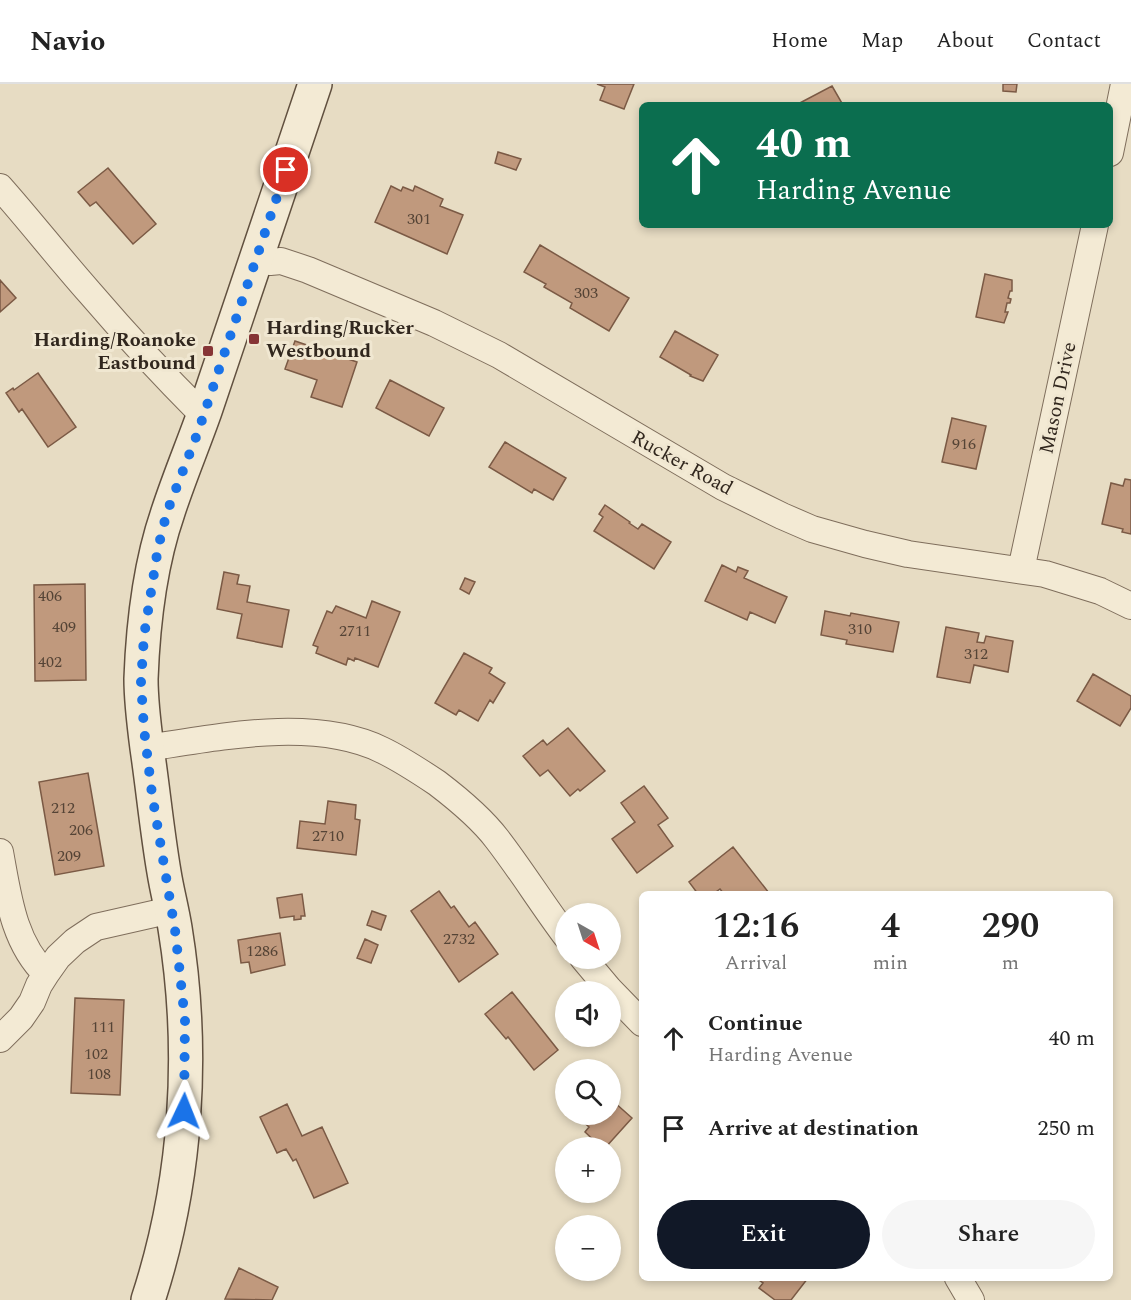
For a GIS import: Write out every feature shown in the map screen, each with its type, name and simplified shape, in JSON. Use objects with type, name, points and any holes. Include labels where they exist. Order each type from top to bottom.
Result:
[{"type":"main road","points":[[148,1300],[171,1212],[184,1111],[185,1041],[181,982],[147,748],[141,682],[144,636],[167,512],[203,416],[315,84]]},
{"type":"street","points":[[1113,138],[1124,84]]},
{"type":"street","points":[[0,187],[37,228],[88,292],[156,368],[203,416]]},
{"type":"street","name":"Mason Drive","points":[[1021,570],[1094,228]]},
{"type":"street","name":"Rucker Road","points":[[257,255],[270,262],[281,261],[308,270],[384,301],[489,351],[723,487],[812,529],[908,554],[1045,574],[1100,591],[1131,606]]},
{"type":"street","points":[[147,748],[245,734],[302,732],[333,736],[381,750],[419,771],[447,791],[479,819],[513,859],[555,921]]},
{"type":"street","points":[[0,852],[13,919],[26,949],[38,967],[46,974]]},
{"type":"street","points":[[0,1039],[21,1018],[46,974],[75,940],[96,927],[171,910]]},
{"type":"street","points":[[592,969],[639,1020]]},
{"type":"street","points":[[960,1281],[971,1300]]},
{"type":"building","points":[[597,84],[634,84],[624,109],[600,100],[605,87]]},
{"type":"building","points":[[1003,84],[1017,84],[1016,92],[1003,91]]},
{"type":"building","points":[[832,86],[841,102],[802,102]]},
{"type":"building","points":[[498,152],[521,159],[516,170],[495,163]]},
{"type":"building","points":[[108,168],[156,224],[133,244],[96,202],[90,206],[78,192]]},
{"type":"building","points":[[391,186],[401,191],[403,187],[413,191],[415,186],[443,199],[440,206],[463,215],[447,254],[375,222]]},
{"type":"building","points":[[540,245],[629,298],[609,331],[570,308],[572,303],[544,287],[546,284],[524,272]]},
{"type":"building","points":[[985,274],[1012,280],[1012,291],[1008,298],[1011,299],[1010,303],[1007,303],[1005,312],[1008,312],[1004,323],[976,317]]},
{"type":"building","points":[[0,280],[16,298],[0,312]]},
{"type":"building","points":[[675,331],[718,355],[703,381],[690,376],[660,357]]},
{"type":"building","points":[[295,341],[357,362],[342,407],[311,397],[317,380],[285,369]]},
{"type":"building","points":[[38,373],[76,427],[48,447],[22,409],[19,412],[6,393]]},
{"type":"building","points":[[390,380],[444,408],[429,436],[376,408]]},
{"type":"building","points":[[952,418],[986,426],[976,469],[942,462]]},
{"type":"building","points":[[505,442],[566,478],[553,500],[534,489],[532,493],[489,467]]},
{"type":"building","points":[[1125,479],[1131,480],[1131,534],[1122,532],[1123,529],[1102,524],[1111,483],[1123,486]]},
{"type":"building","points":[[605,505],[638,529],[642,524],[671,542],[654,569],[594,531],[603,517],[599,514]]},
{"type":"building","points":[[722,565],[736,572],[738,567],[748,571],[744,578],[787,597],[775,623],[750,612],[747,620],[705,601]]},
{"type":"building","points":[[224,572],[239,575],[237,584],[250,586],[247,602],[289,610],[282,647],[237,638],[242,614],[217,609]]},
{"type":"building","points":[[465,578],[475,582],[469,594],[460,589]]},
{"type":"building","points":[[85,584],[86,680],[35,681],[34,585]]},
{"type":"building","points":[[372,601],[400,612],[378,667],[355,658],[354,661],[348,658],[346,665],[316,653],[318,647],[313,645],[327,611],[332,613],[336,606],[366,618]]},
{"type":"building","points":[[825,611],[850,616],[851,613],[899,622],[893,652],[846,644],[847,640],[821,635]]},
{"type":"building","points":[[946,627],[979,633],[977,642],[984,643],[986,636],[1013,641],[1008,672],[974,665],[970,683],[937,677]]},
{"type":"building","points":[[464,653],[492,668],[489,673],[505,683],[493,703],[490,700],[478,721],[459,710],[456,715],[435,703]]},
{"type":"building","points":[[1093,674],[1131,696],[1131,708],[1120,726],[1077,701]]},
{"type":"building","points":[[568,728],[605,771],[570,796],[548,770],[540,776],[523,756],[543,740],[547,745]]},
{"type":"building","points":[[88,773],[104,866],[55,875],[39,782]]},
{"type":"building","points":[[644,786],[668,818],[658,825],[673,846],[637,873],[612,839],[635,822],[621,803]]},
{"type":"building","points":[[328,801],[356,805],[355,819],[360,820],[356,855],[297,848],[300,821],[325,824]]},
{"type":"building","points":[[733,847],[767,891],[722,891],[720,889],[696,891],[689,882]]},
{"type":"building","points":[[439,891],[451,908],[454,906],[469,927],[475,922],[498,954],[459,982],[411,911]]},
{"type":"building","points":[[302,894],[305,916],[294,920],[294,916],[280,918],[277,898]]},
{"type":"building","points":[[372,911],[386,916],[381,930],[367,925]]},
{"type":"building","points":[[280,933],[285,965],[251,973],[249,962],[241,963],[238,940]]},
{"type":"building","points":[[365,939],[378,945],[371,963],[357,958]]},
{"type":"building","points":[[512,992],[558,1050],[534,1070],[508,1037],[506,1039],[485,1014]]},
{"type":"building","points":[[75,998],[124,1000],[120,1095],[71,1093]]},
{"type":"building","points":[[287,1104],[302,1136],[322,1127],[348,1183],[314,1198],[296,1159],[293,1161],[286,1149],[277,1153],[260,1117]]},
{"type":"building","points":[[621,1108],[632,1118],[615,1137],[590,1137],[585,1132],[589,1127],[587,1125],[621,1125]]},
{"type":"building","points":[[239,1268],[278,1287],[272,1300],[225,1299]]},
{"type":"building","points":[[760,1281],[806,1281],[791,1300],[775,1300],[759,1288],[763,1283]]},
{"type":"place","name":"Harding/Rucker Westbound","points":[[254,339]]},
{"type":"place","name":"Harding/Roanoke Eastbound","points":[[208,351]]},
{"type":"route","points":[[184,1111],[185,1021],[175,930],[164,872],[144,729],[141,682],[144,636],[158,548],[167,512],[198,432],[286,170]]}]
